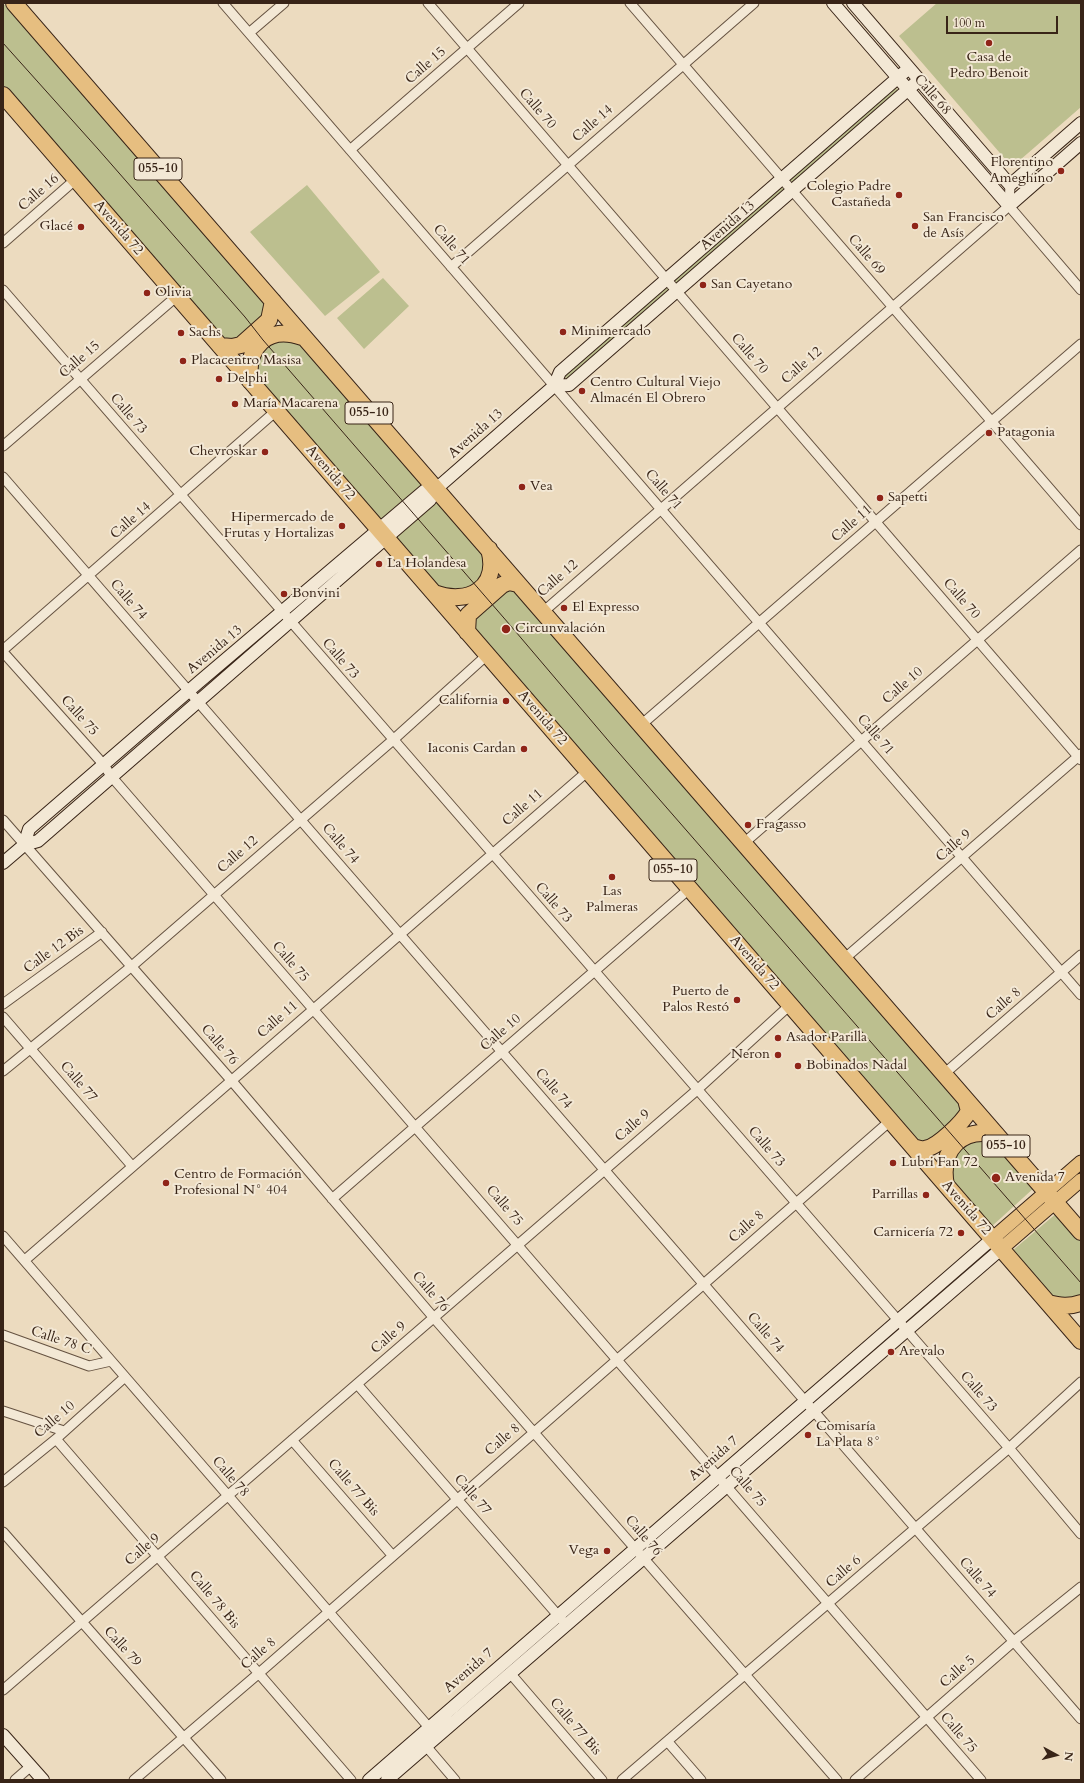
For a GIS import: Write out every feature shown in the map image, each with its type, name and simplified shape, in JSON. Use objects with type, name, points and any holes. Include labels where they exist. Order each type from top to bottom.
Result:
[{"type":"highway","name":"055-10","points":[[14,3],[273,301],[302,337],[489,549],[1081,1232]]},
{"type":"highway","name":"Avenida 72","points":[[3,95],[996,1244],[1048,1303],[1080,1333]]},
{"type":"highway","points":[[220,346],[232,347],[241,345],[246,341],[270,320],[273,301]]},
{"type":"highway","points":[[250,381],[250,358],[255,348],[263,340],[280,333],[292,333],[302,337]]},
{"type":"highway","points":[[434,594],[453,599],[462,598],[479,590],[490,573],[491,561],[489,549]]},
{"type":"highway","points":[[467,632],[468,615],[502,585],[509,582],[518,584]]},
{"type":"highway","points":[[913,1147],[924,1149],[932,1147],[964,1119],[969,1111],[966,1100]]},
{"type":"highway","points":[[946,1185],[944,1173],[945,1162],[949,1151],[957,1142],[967,1136],[978,1133],[997,1135]]},
{"type":"highway","points":[[1048,1303],[1060,1306],[1071,1306],[1081,1303]]},
{"type":"main road","name":"Calle 68","points":[[833,3],[1009,206]]},
{"type":"main road","name":"Calle 68","points":[[854,3],[1010,185]]},
{"type":"main road","name":"Avenida 13","points":[[3,863],[24,845],[38,841],[198,702],[286,618],[382,534],[424,492],[436,489],[554,386],[560,372],[909,68]]},
{"type":"main road","name":"Avenida 13","points":[[554,386],[569,385],[919,80]]},
{"type":"main road","points":[[1010,185],[1081,123]]},
{"type":"main road","name":"Calle 12","points":[[1009,206],[1081,143]]},
{"type":"main road","name":"Avenida 13","points":[[24,845],[29,829],[188,691],[286,618]]},
{"type":"main road","name":"Avenida 7","points":[[387,1780],[426,1746],[433,1732],[558,1615],[898,1321],[996,1244],[1051,1197],[1081,1162]]},
{"type":"main road","name":"Avenida 7","points":[[1051,1197],[1081,1180]]},
{"type":"main road","name":"Avenida 7","points":[[369,1780],[510,1673],[906,1330],[996,1244]]},
{"type":"main road","points":[[3,1735],[43,1780]]},
{"type":"street","name":"Calle 71","points":[[223,3],[1081,995]]},
{"type":"street","points":[[249,33],[284,3]]},
{"type":"street","name":"Calle 70","points":[[428,3],[1080,757]]},
{"type":"street","name":"Calle 15","points":[[350,150],[519,3]]},
{"type":"street","name":"Calle 69","points":[[630,3],[1081,525]]},
{"type":"street","name":"Calle 14","points":[[451,267],[754,3]]},
{"type":"street","name":"Calle 16","points":[[3,243],[76,179]]},
{"type":"street","points":[[1009,206],[1010,185]]},
{"type":"street","name":"Calle 68","points":[[1009,206],[1081,290]]},
{"type":"street","name":"Calle 12","points":[[543,612],[1009,206]]},
{"type":"street","name":"Calle 73","points":[[3,290],[286,618],[1009,1448],[1081,1534]]},
{"type":"street","name":"Calle 15","points":[[3,446],[176,296]]},
{"type":"street","name":"Calle 11","points":[[641,725],[1081,344]]},
{"type":"street","name":"Calle 14","points":[[3,651],[276,411]]},
{"type":"street","name":"Calle 74","points":[[3,477],[1081,1719]]},
{"type":"street","name":"Calle 10","points":[[744,843],[1081,550]]},
{"type":"street","name":"Calle 75","points":[[3,651],[104,765],[111,776],[312,1009],[518,1244],[981,1780]]},
{"type":"street","name":"Calle 12","points":[[3,1071],[132,966],[393,740],[487,655]]},
{"type":"street","name":"Calle 9","points":[[844,959],[1080,757]]},
{"type":"street","name":"Calle 11","points":[[25,1260],[312,1009],[588,771]]},
{"type":"street","name":"Calle 76","points":[[3,820],[132,966],[434,1318],[837,1780]]},
{"type":"street","name":"Calle 10","points":[[332,1199],[689,889]]},
{"type":"street","name":"Calle 12 Bis","points":[[3,1004],[102,932]]},
{"type":"street","name":"Calle 8","points":[[944,1074],[1081,955]]},
{"type":"street","name":"Calle 9","points":[[3,1690],[697,1090],[790,1005]]},
{"type":"street","name":"Calle 77","points":[[3,1017],[132,1166]]},
{"type":"street","name":"Calle 8","points":[[134,1780],[258,1674],[329,1610],[890,1121]]},
{"type":"street","name":"Calle 78","points":[[3,1236],[329,1610],[433,1732]]},
{"type":"street","name":"Calle 78 C","points":[[3,1335],[89,1366],[111,1361]]},
{"type":"street","name":"Calle 10","points":[[3,1482],[56,1439],[125,1377]]},
{"type":"street","name":"Calle 6","points":[[622,1780],[1009,1448],[1081,1382]]},
{"type":"street","name":"Calle 77","points":[[357,1384],[567,1624]]},
{"type":"street","points":[[3,1411],[64,1431]]},
{"type":"street","name":"Calle 78 Bis","points":[[56,1439],[351,1780]]},
{"type":"street","name":"Calle 77 Bis","points":[[292,1440],[392,1555]]},
{"type":"street","name":"Calle 79","points":[[3,1532],[221,1780]]},
{"type":"street","name":"Calle 5","points":[[854,1780],[1014,1641],[1081,1587]]},
{"type":"street","name":"Calle 77 Bis","points":[[510,1673],[602,1780]]},
{"type":"street","points":[[668,1742],[701,1780]]},
{"type":"street","points":[[426,1746],[455,1780]]},
{"type":"street","points":[[15,1780],[31,1766]]},
{"type":"green space","points":[[3,3],[267,305],[269,310],[237,343],[226,342],[3,85]]},
{"type":"green space","points":[[937,3],[1081,3],[1081,107],[1012,167],[899,36]]},
{"type":"green space","points":[[896,87],[898,91],[568,378],[562,377],[890,88]]},
{"type":"green space","points":[[307,185],[380,272],[325,316],[250,232]]},
{"type":"green space","points":[[383,278],[409,306],[364,349],[337,318]]},
{"type":"green space","points":[[280,338],[300,344],[426,484],[381,524],[258,380],[255,373],[256,355]]},
{"type":"green space","points":[[438,497],[484,552],[487,565],[473,590],[439,589],[393,537]]},
{"type":"green space","points":[[512,585],[966,1110],[930,1145],[919,1144],[470,626],[470,617]]},
{"type":"green space","points":[[988,1137],[1035,1187],[991,1227],[950,1178],[955,1153],[970,1143]]},
{"type":"green space","points":[[1058,1212],[1081,1240],[1081,1299],[1070,1302],[1051,1295],[1012,1251]]},
{"type":"tram line","points":[[3,43],[245,317],[263,340],[612,745],[1081,1283]]},
{"type":"place","name":"Casa de Pedro Benoit","points":[[989,43]]},
{"type":"place","name":"Florentino Ameghino","points":[[1061,171]]},
{"type":"place","name":"Colegio Padre Castañeda","points":[[899,195]]},
{"type":"place","name":"San Francisco de Asís","points":[[915,226]]},
{"type":"place","name":"Glacé","points":[[81,227]]},
{"type":"place","name":"San Cayetano","points":[[703,285]]},
{"type":"place","name":"Olivia","points":[[147,293]]},
{"type":"place","name":"Minimercado","points":[[563,332]]},
{"type":"place","name":"Sachs","points":[[181,333]]},
{"type":"place","name":"Placacentro Masisa","points":[[183,361]]},
{"type":"place","name":"Delphi","points":[[219,379]]},
{"type":"place","name":"Centro Cultural Viejo Almacén El Obrero","points":[[582,391]]},
{"type":"place","name":"María Macarena","points":[[235,404]]},
{"type":"place","name":"Patagonia","points":[[989,433]]},
{"type":"place","name":"Chevroskar","points":[[265,452]]},
{"type":"place","name":"Vea","points":[[522,487]]},
{"type":"place","name":"Sapetti","points":[[880,498]]},
{"type":"place","name":"Hipermercado de Frutas y Hortalizas","points":[[342,526]]},
{"type":"place","name":"La Holandesa","points":[[379,564]]},
{"type":"place","name":"Bonvini","points":[[284,594]]},
{"type":"place","name":"El Expresso","points":[[564,608]]},
{"type":"place","name":"Circunvalación","points":[[506,629]]},
{"type":"place","name":"California","points":[[506,701]]},
{"type":"place","name":"Iaconis Cardan","points":[[524,749]]},
{"type":"place","name":"Fragasso","points":[[748,825]]},
{"type":"place","name":"Las Palmeras","points":[[612,877]]},
{"type":"place","name":"Puerto de Palos Restó","points":[[737,1000]]},
{"type":"place","name":"Asador Parilla","points":[[778,1038]]},
{"type":"place","name":"Neron","points":[[778,1055]]},
{"type":"place","name":"Bobinados Nadal","points":[[798,1066]]},
{"type":"place","name":"Lubri Fan 72","points":[[893,1163]]},
{"type":"place","name":"Avenida 7","points":[[996,1178]]},
{"type":"place","name":"Centro de Formación Profesional N° 404","points":[[166,1183]]},
{"type":"place","name":"Parrillas","points":[[926,1195]]},
{"type":"place","name":"Carnicería 72","points":[[961,1233]]},
{"type":"place","name":"Arevalo","points":[[891,1352]]},
{"type":"place","name":"Comisaría La Plata 8°","points":[[808,1435]]},
{"type":"place","name":"Vega","points":[[607,1551]]}]
